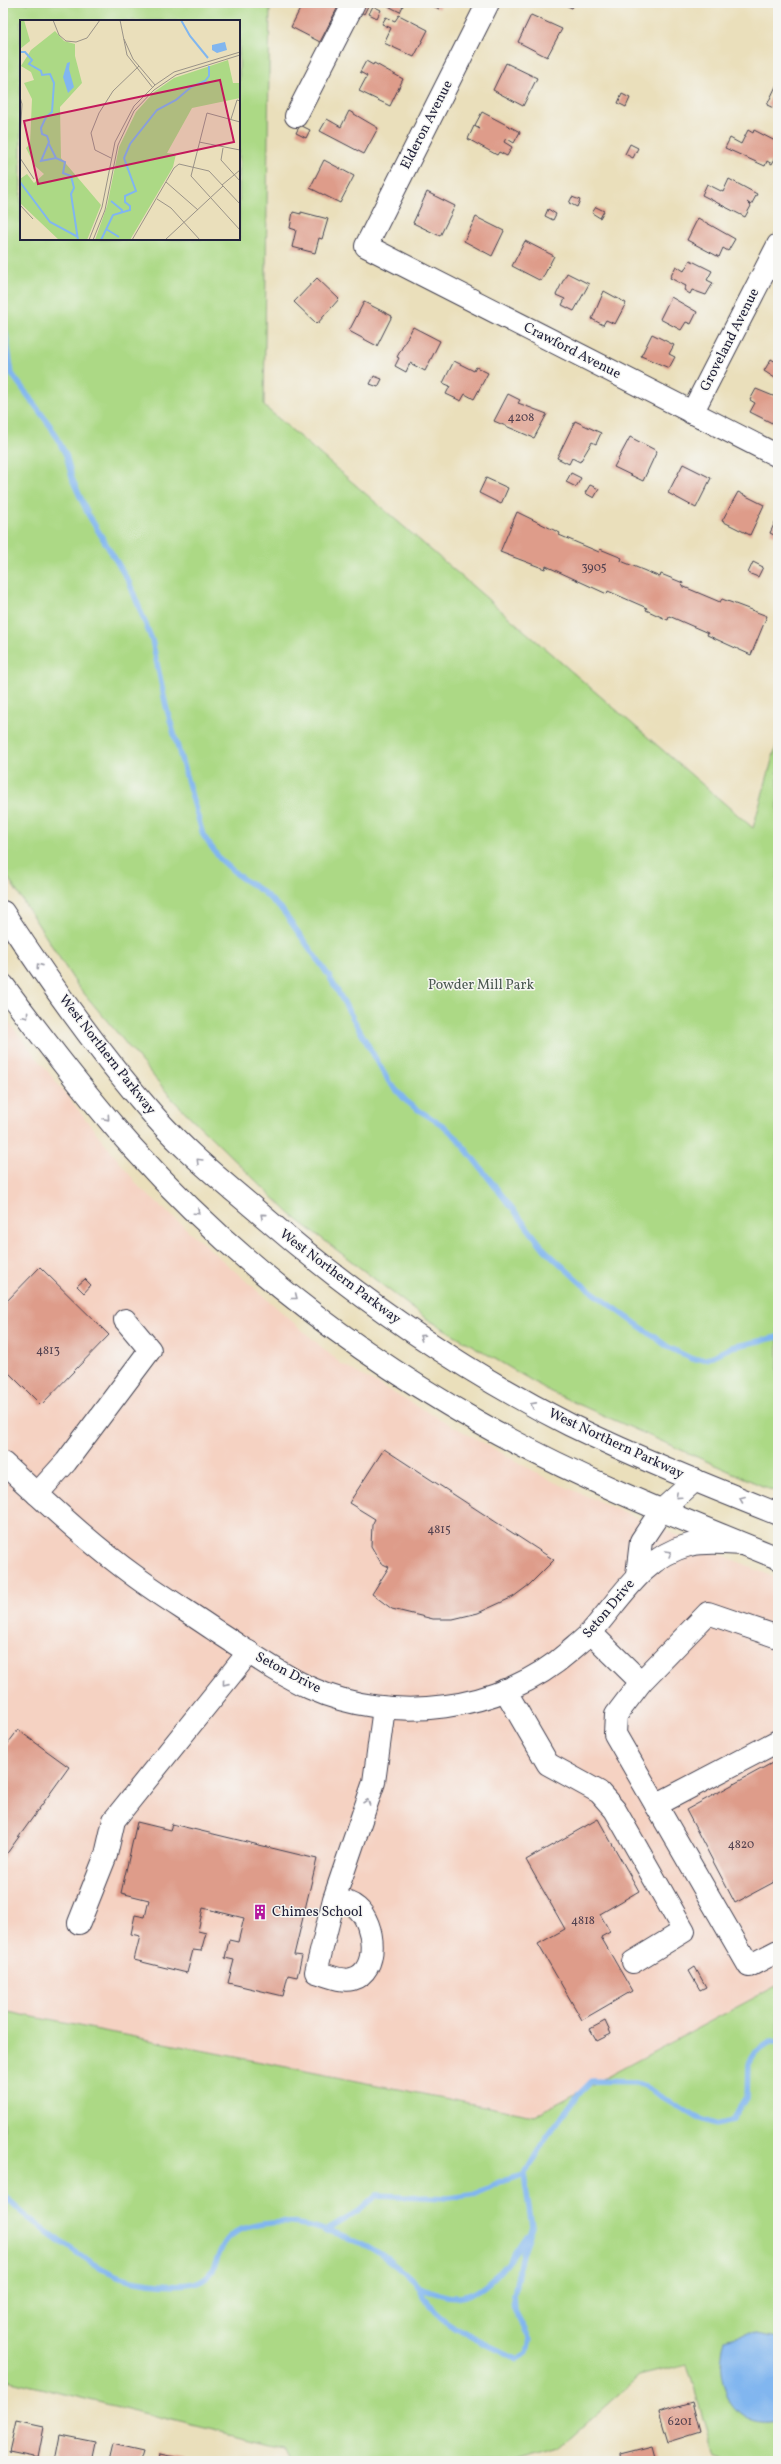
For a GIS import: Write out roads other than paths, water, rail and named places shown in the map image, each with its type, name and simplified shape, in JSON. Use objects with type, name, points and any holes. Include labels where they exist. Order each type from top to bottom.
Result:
[{"type":"main road","points":[[296,116],[354,3]]},
{"type":"main road","name":"Elderon Avenue","points":[[366,246],[488,3]]},
{"type":"main road","name":"Groveland Avenue","points":[[692,413],[778,245]]},
{"type":"main road","name":"Crawford Avenue","points":[[366,246],[778,456]]},
{"type":"main road","name":"West Northern Parkway","points":[[3,912],[78,1022],[157,1118],[210,1173],[290,1240],[384,1312],[481,1375],[570,1424],[695,1480],[778,1514]]},
{"type":"main road","points":[[3,985],[92,1100],[133,1148],[234,1247],[348,1339],[478,1422],[554,1462],[661,1511],[778,1558]]},
{"type":"main road","points":[[38,1494],[66,1462],[150,1350],[125,1320]]},
{"type":"main road","name":"Seton Drive","points":[[3,1463],[136,1577],[249,1652],[310,1688],[349,1701],[384,1708],[434,1708],[459,1704],[506,1690],[545,1670],[591,1633],[637,1575],[673,1550],[690,1545],[710,1543],[742,1544]]},
{"type":"main road","name":"Seton Drive","points":[[637,1575],[642,1541],[661,1511],[695,1480]]},
{"type":"main road","points":[[778,1637],[708,1613],[641,1682],[616,1715],[615,1734],[749,1966],[778,1951]]},
{"type":"main road","points":[[591,1633],[641,1682]]},
{"type":"main road","points":[[79,1923],[106,1855],[114,1820],[249,1652]]},
{"type":"main road","points":[[506,1690],[548,1764],[599,1792],[615,1810],[684,1931],[632,1962]]},
{"type":"main road","points":[[334,1899],[374,1782],[384,1708]]},
{"type":"main road","points":[[656,1804],[778,1741]]},
{"type":"water","points":[[750,2333],[778,2338],[778,2421],[761,2422],[747,2418],[736,2409],[728,2398],[723,2384],[721,2354],[724,2339]]},
{"type":"waterway","points":[[3,316],[12,374],[51,427],[66,455],[73,481],[88,514],[129,582],[152,640],[166,706],[203,835],[220,859],[240,877],[263,892],[283,911],[329,976],[389,1082],[409,1104],[444,1126],[457,1138],[545,1250],[583,1285],[668,1347],[692,1359],[707,1359],[732,1347],[778,1337]]},
{"type":"waterway","points":[[3,2193],[10,2202],[39,2226],[94,2264],[121,2277],[148,2283],[180,2285],[189,2284],[204,2279],[213,2270],[222,2246],[226,2241],[241,2230],[251,2226],[274,2223],[295,2223],[331,2232],[349,2238],[379,2253],[417,2285],[433,2310],[444,2320],[475,2339],[517,2359],[527,2353],[530,2339],[515,2311],[514,2295],[522,2253],[532,2227],[524,2175],[545,2139],[578,2095],[592,2081],[637,2082],[698,2118],[716,2124],[733,2120],[747,2098],[748,2064],[756,2052],[770,2042],[778,2042]]},
{"type":"waterway","points":[[326,2231],[359,2211],[377,2195],[449,2198],[478,2194],[499,2182],[524,2175]]},
{"type":"waterway","points":[[419,2286],[449,2297],[460,2297],[470,2294],[480,2289],[498,2273],[514,2254],[526,2236]]},
{"type":"place","name":"Chimes School","points":[[260,1912]]},
{"type":"park label","name":"Powder Mill Park","points":[[481,985]]}]
